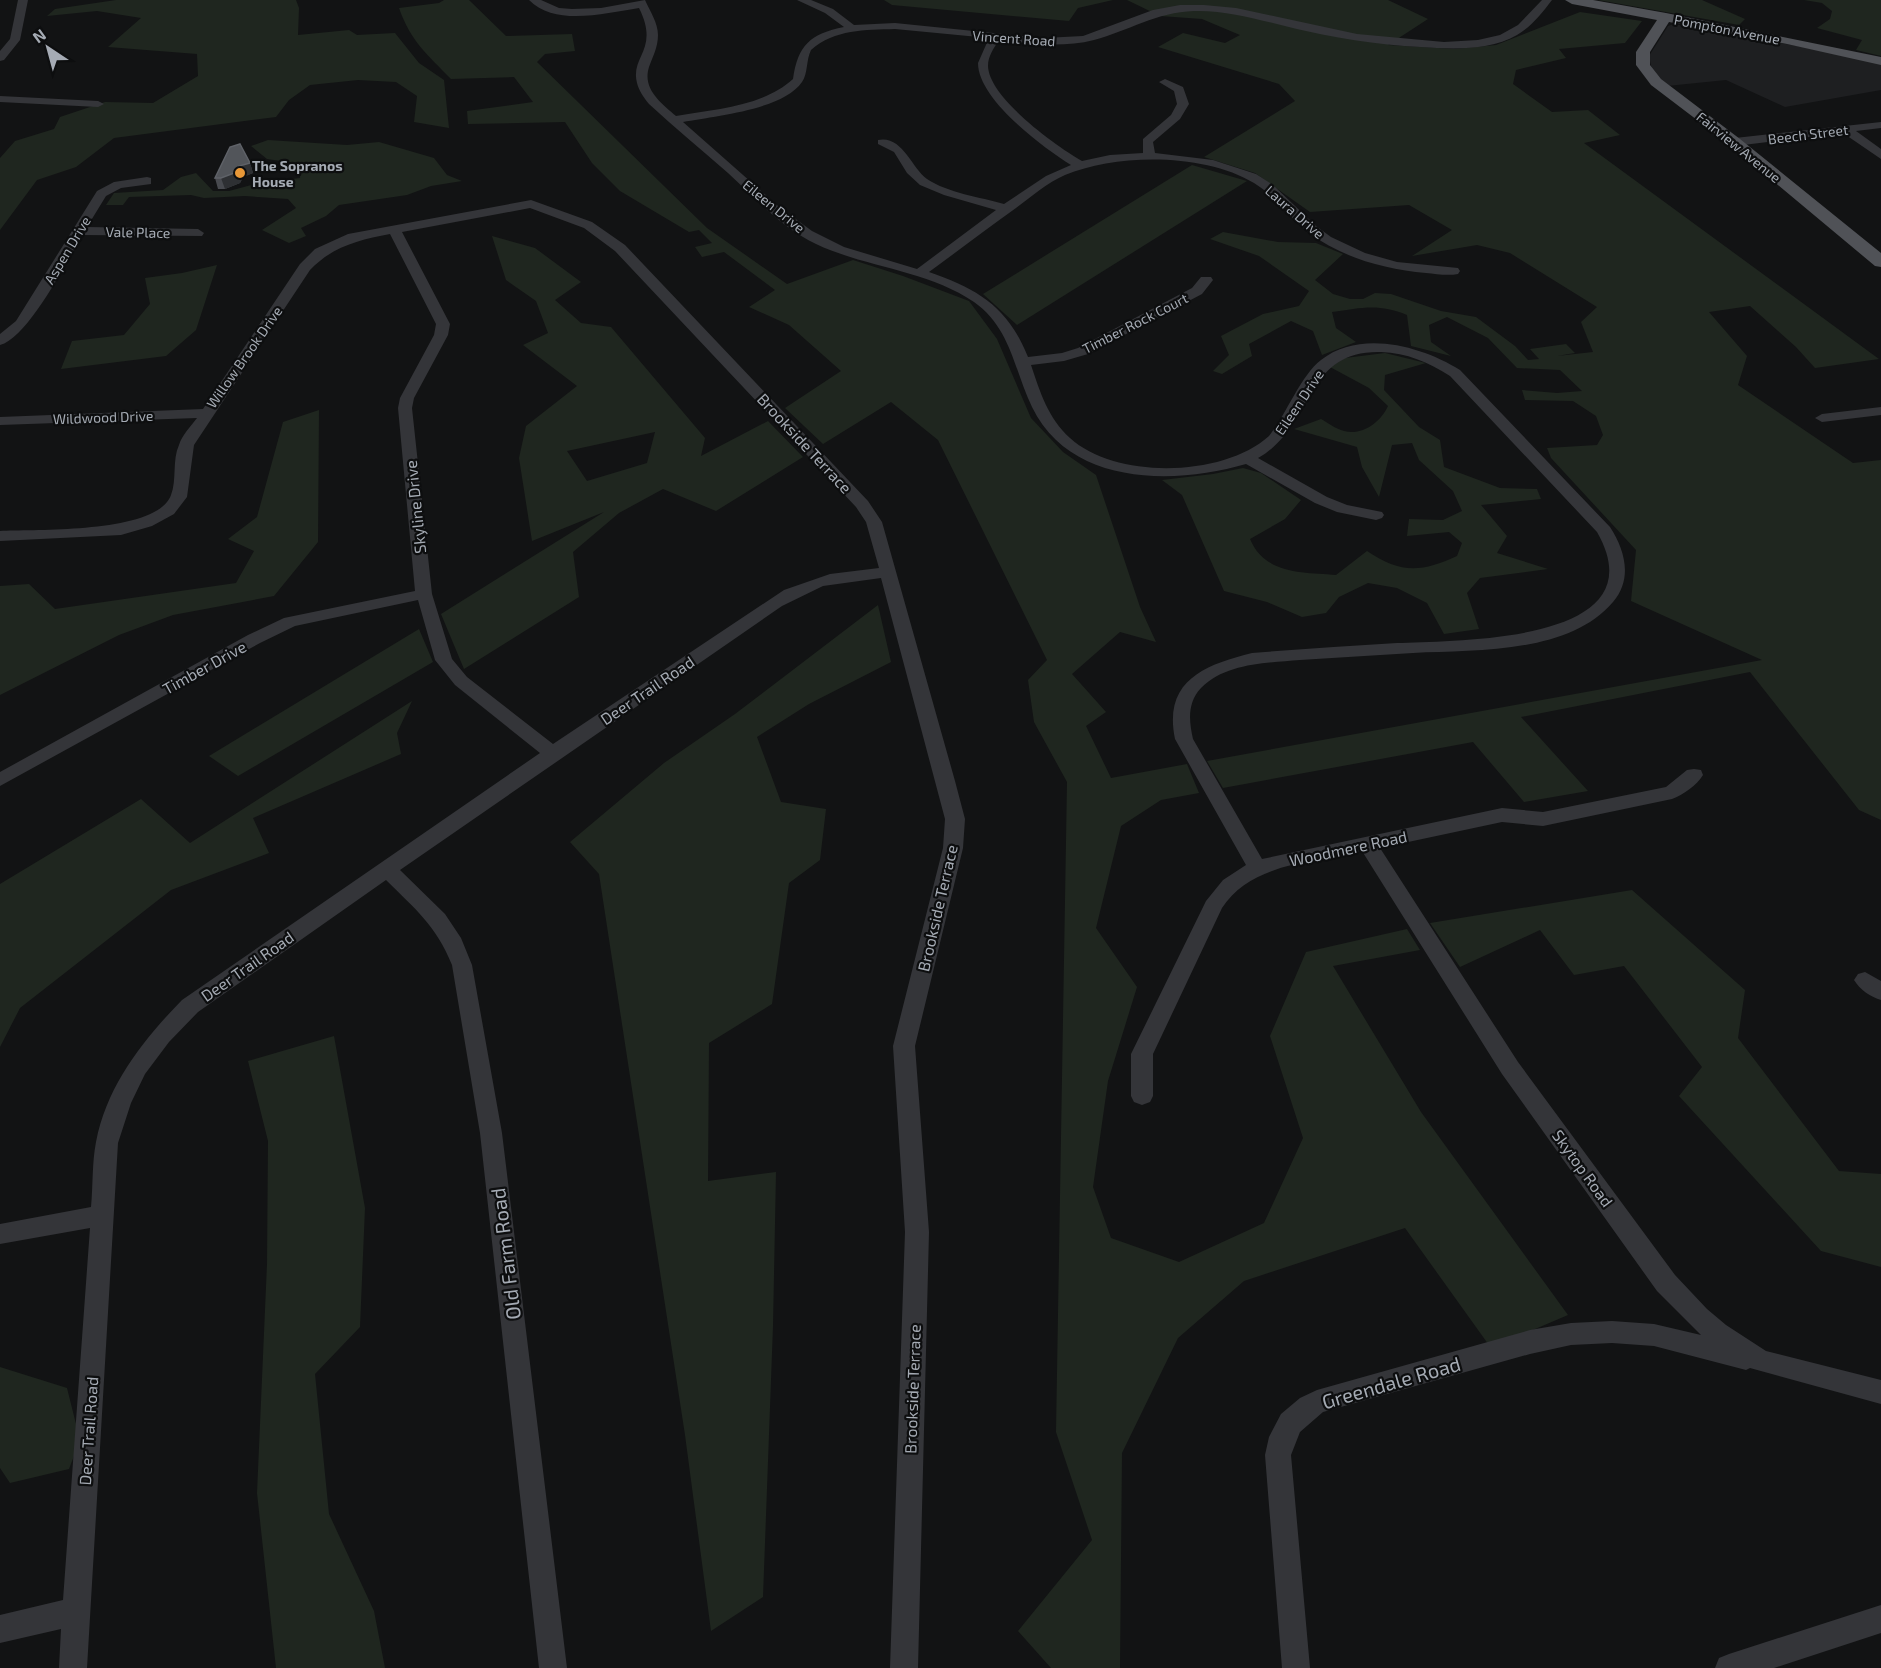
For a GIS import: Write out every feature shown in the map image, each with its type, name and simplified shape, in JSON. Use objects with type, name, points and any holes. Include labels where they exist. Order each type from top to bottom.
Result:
[{"type":"main road","name":"Pompton Avenue","points":[[1572,0],[1787,40],[1881,61]]},
{"type":"main road","name":"Fairview Avenue","points":[[1666,17],[1644,48],[1642,61],[1645,69],[1660,87],[1874,250],[1881,262]]},
{"type":"street","points":[[0,58],[15,40],[23,0]]},
{"type":"street","points":[[534,0],[547,8],[572,11],[641,2]]},
{"type":"street","points":[[802,0],[829,11],[852,28]]},
{"type":"street","name":"Vincent Road","points":[[675,120],[757,102],[778,94],[798,80],[803,54],[810,44],[830,33],[852,28],[896,26],[1038,42],[1080,40],[1107,34],[1155,13],[1205,8],[1240,11],[1306,28],[1356,37],[1418,44],[1466,45],[1492,41],[1510,35],[1526,23],[1547,0]]},
{"type":"street","name":"Eileen Drive","points":[[641,2],[653,34],[642,71],[642,82],[650,98],[780,215],[798,228],[846,252],[918,274],[960,290],[988,306],[1009,327],[1048,425],[1071,446],[1092,457],[1133,469],[1177,472],[1221,467],[1248,458],[1265,448],[1278,435],[1321,368],[1331,359],[1346,352],[1385,348],[1415,354],[1441,364],[1461,378],[1597,521],[1615,550],[1618,570],[1614,589],[1601,607],[1577,624],[1545,636],[1514,640],[1252,659],[1226,665],[1196,683],[1189,690],[1181,708],[1180,729],[1257,868]]},
{"type":"street","points":[[995,37],[985,55],[983,64],[990,84],[1027,129],[1043,143],[1080,165]]},
{"type":"street","points":[[1150,157],[1147,141],[1176,117],[1183,104],[1179,89],[1166,82]]},
{"type":"street","points":[[0,99],[98,104]]},
{"type":"street","name":"Beech Street","points":[[1735,142],[1881,125]]},
{"type":"street","points":[[1845,129],[1881,155]]},
{"type":"street","points":[[882,142],[898,150],[914,174],[924,182],[939,189],[1006,209]]},
{"type":"street","name":"Laura Drive","points":[[918,274],[1052,177],[1080,165],[1111,159],[1150,157],[1208,163],[1251,177],[1268,187],[1319,235],[1352,251],[1425,270],[1453,271]]},
{"type":"street","name":"Aspen Drive","points":[[0,341],[21,324],[104,192],[124,183],[147,181]]},
{"type":"street","name":"Willow Brook Drive","points":[[0,536],[121,530],[157,518],[173,506],[179,497],[186,446],[309,262],[320,252],[344,240],[531,204]]},
{"type":"street","name":"Brookside Terrace","points":[[531,204],[588,225],[620,248],[862,504],[874,522],[946,781],[955,819],[953,848],[904,1047],[917,1232],[904,1668]]},
{"type":"street","name":"Skyline Drive","points":[[394,229],[443,324],[434,350],[407,398],[405,408],[424,594],[444,660],[461,681],[553,753]]},
{"type":"street","name":"Vale Place","points":[[78,231],[198,233]]},
{"type":"street","name":"Timber Rock Court","points":[[1023,362],[1064,357],[1083,351],[1197,291],[1206,280]]},
{"type":"street","points":[[1822,418],[1881,411]]},
{"type":"street","name":"Wildwood Drive","points":[[0,421],[206,413]]},
{"type":"street","points":[[1248,458],[1321,500],[1343,509],[1376,515]]},
{"type":"street","name":"Deer Trail Road","points":[[73,1668],[107,1143],[111,1123],[128,1082],[153,1044],[190,1006],[553,753],[797,590],[828,578],[888,572]]},
{"type":"street","name":"Timber Drive","points":[[0,780],[254,639],[290,622],[424,594]]},
{"type":"street","name":"Woodmere Road","points":[[1142,1096],[1142,1054],[1213,906],[1219,896],[1235,880],[1257,868],[1503,815],[1543,819],[1672,792],[1694,775]]},
{"type":"street","name":"Skytop Road","points":[[1367,844],[1510,1068],[1666,1283],[1698,1317],[1760,1361],[1881,1392]]},
{"type":"street","name":"Old Farm Road","points":[[387,869],[438,919],[452,938],[462,965],[492,1133],[553,1668]]},
{"type":"street","points":[[0,1234],[102,1215]]},
{"type":"street","name":"Greendale Road","points":[[1296,1668],[1278,1466],[1279,1444],[1296,1415],[1317,1402],[1530,1342],[1571,1334],[1654,1335],[1760,1361]]},
{"type":"street","points":[[0,1629],[76,1611]]},
{"type":"street","points":[[1729,1668],[1881,1619]]},
{"type":"shaded area","points":[[116,0],[296,0],[299,8],[298,35],[349,30],[357,35],[395,33],[419,63],[444,80],[449,128],[414,122],[417,96],[396,82],[358,80],[310,85],[289,100],[276,117],[114,138],[76,167],[37,180],[0,230],[0,158],[15,141],[54,129],[60,117],[105,102],[153,103],[198,76],[197,54],[108,47],[141,18],[97,11],[47,16],[55,9]]},
{"type":"shaded area","points":[[444,0],[469,0],[506,36],[572,34],[575,51],[545,54],[537,62],[707,228],[787,284],[853,260],[969,301],[997,339],[1031,418],[1063,452],[1096,475],[1140,607],[1156,642],[1120,632],[1072,674],[1106,712],[1086,726],[1111,778],[1187,764],[1199,793],[1161,800],[1121,826],[1096,928],[1137,987],[1108,1081],[1093,1187],[1111,1238],[1179,1262],[1264,1223],[1303,1138],[1270,1036],[1306,952],[1407,929],[1420,950],[1333,966],[1421,1112],[1568,1315],[1491,1348],[1405,1228],[1244,1281],[1178,1338],[1122,1453],[1120,1668],[1051,1668],[1018,1631],[1092,1540],[1056,1432],[1067,782],[1034,722],[1028,680],[1047,660],[938,440],[891,402],[823,444],[785,408],[841,371],[789,325],[749,307],[775,290],[724,252],[702,257],[695,247],[712,243],[699,230],[689,232],[620,191],[592,163],[565,122],[468,124],[467,111],[533,102],[514,77],[451,79],[427,55],[414,39],[399,8],[439,3]]},
{"type":"shaded area","points":[[884,0],[1113,0],[1078,8],[1069,21],[892,5]]},
{"type":"shaded area","points":[[1127,0],[1388,0],[1428,19],[1388,45],[1455,49],[1496,45],[1580,12],[1642,21],[1625,43],[1559,49],[1566,58],[1516,70],[1513,84],[1552,112],[1588,110],[1620,135],[1584,143],[1879,359],[1815,368],[1796,347],[1750,306],[1709,312],[1747,356],[1738,385],[1853,463],[1881,460],[1881,820],[1859,810],[1750,672],[1521,717],[1588,791],[1524,802],[1473,742],[1223,788],[1207,761],[1762,660],[1631,601],[1636,550],[1551,458],[1547,448],[1597,445],[1603,435],[1596,416],[1573,401],[1525,400],[1522,390],[1557,393],[1582,391],[1560,370],[1517,368],[1488,338],[1447,317],[1429,325],[1431,342],[1451,356],[1411,346],[1407,315],[1388,309],[1370,308],[1332,312],[1336,328],[1356,342],[1322,355],[1313,331],[1291,321],[1249,344],[1252,356],[1222,374],[1213,371],[1229,355],[1221,336],[1263,314],[1299,306],[1309,291],[1259,256],[1210,239],[1223,232],[1278,242],[1316,243],[1343,254],[1315,280],[1333,294],[1350,299],[1363,299],[1375,293],[1391,294],[1441,311],[1476,317],[1515,346],[1528,360],[1539,359],[1530,349],[1566,344],[1575,353],[1557,356],[1593,352],[1581,322],[1597,307],[1510,253],[1477,245],[1412,256],[1452,230],[1409,205],[1310,212],[1255,173],[1204,157],[1295,101],[1279,84],[1158,47],[1183,33],[1225,43],[1240,35],[1202,19],[1160,16]]},
{"type":"shaded area","points":[[1598,0],[1702,0],[1745,19],[1739,25]]},
{"type":"shaded area","points":[[1804,0],[1881,0],[1881,56],[1856,50],[1862,40],[1817,28],[1830,19],[1832,11],[1822,3]]},
{"type":"shaded area","points":[[1674,24],[1803,47],[1881,64],[1881,90],[1785,107],[1726,80],[1667,86],[1652,70],[1649,56],[1668,26]]},
{"type":"shaded area","points":[[268,140],[347,145],[379,142],[434,158],[447,175],[462,181],[431,186],[407,195],[339,205],[326,216],[301,228],[306,236],[289,243],[262,230],[296,208],[288,199],[245,196],[204,198],[191,195],[129,197],[123,205],[106,205],[114,193],[163,190],[181,177],[196,173],[213,191],[229,191],[255,184],[300,178],[301,164],[267,159],[251,146]]},
{"type":"shaded area","points":[[1192,165],[1247,181],[1017,325],[983,294]]},
{"type":"shaded area","points":[[492,236],[535,248],[581,282],[555,300],[581,323],[611,327],[705,438],[701,456],[768,421],[803,457],[716,511],[663,489],[619,513],[573,552],[579,597],[464,669],[441,614],[604,512],[532,541],[519,458],[526,426],[577,386],[523,345],[548,333],[536,301],[506,280]],"holes":[[[655,432],[647,463],[587,481],[567,451]]]},
{"type":"shaded area","points":[[217,265],[196,330],[166,356],[61,369],[72,341],[124,335],[150,304],[145,278]]},
{"type":"shaded area","points":[[1385,353],[1426,363],[1385,375],[1384,390],[1419,427],[1440,440],[1444,467],[1500,488],[1537,489],[1541,499],[1481,505],[1507,536],[1497,553],[1548,569],[1480,578],[1467,593],[1479,629],[1444,634],[1427,603],[1397,588],[1368,583],[1339,597],[1326,613],[1302,617],[1267,602],[1224,591],[1182,495],[1162,480],[1243,468],[1261,473],[1301,500],[1285,519],[1250,539],[1265,559],[1286,569],[1336,575],[1367,551],[1400,567],[1410,568],[1421,568],[1457,556],[1462,543],[1449,532],[1407,536],[1409,519],[1443,520],[1462,511],[1453,491],[1419,460],[1412,443],[1392,445],[1379,497],[1362,467],[1357,447],[1294,429],[1321,419],[1338,429],[1351,432],[1364,430],[1376,422],[1388,406],[1369,388],[1330,367],[1345,358]]},
{"type":"shaded area","points":[[319,410],[318,542],[274,596],[173,615],[119,635],[0,695],[0,586],[29,584],[55,609],[236,583],[254,551],[228,539],[257,517],[283,422]]},
{"type":"shaded area","points":[[878,605],[891,662],[809,704],[757,737],[781,802],[826,809],[820,860],[789,883],[772,1004],[709,1043],[708,1181],[776,1172],[763,1597],[711,1631],[685,1435],[599,874],[570,842],[664,763],[735,714]]},
{"type":"shaded area","points":[[419,629],[433,662],[238,776],[209,756]]},
{"type":"shaded area","points":[[412,701],[397,733],[401,754],[253,818],[269,853],[171,890],[20,1008],[0,1047],[0,884],[141,799],[190,843]]},
{"type":"shaded area","points":[[1632,890],[1745,990],[1738,1038],[1839,1171],[1881,1174],[1881,1267],[1821,1251],[1679,1096],[1702,1067],[1624,966],[1574,975],[1540,930],[1460,967],[1430,923]]},
{"type":"shaded area","points":[[334,1036],[365,1208],[360,1327],[315,1374],[329,1514],[374,1611],[385,1668],[276,1668],[257,1493],[267,1264],[268,1141],[248,1061]]},
{"type":"shaded area","points":[[0,1367],[67,1388],[80,1440],[69,1469],[10,1483],[0,1468]]},
{"type":"building","points":[[240,144],[250,163],[239,166],[237,172],[215,178],[230,147]]},
{"type":"place","name":"The Sopranos House","points":[[240,173]]}]
